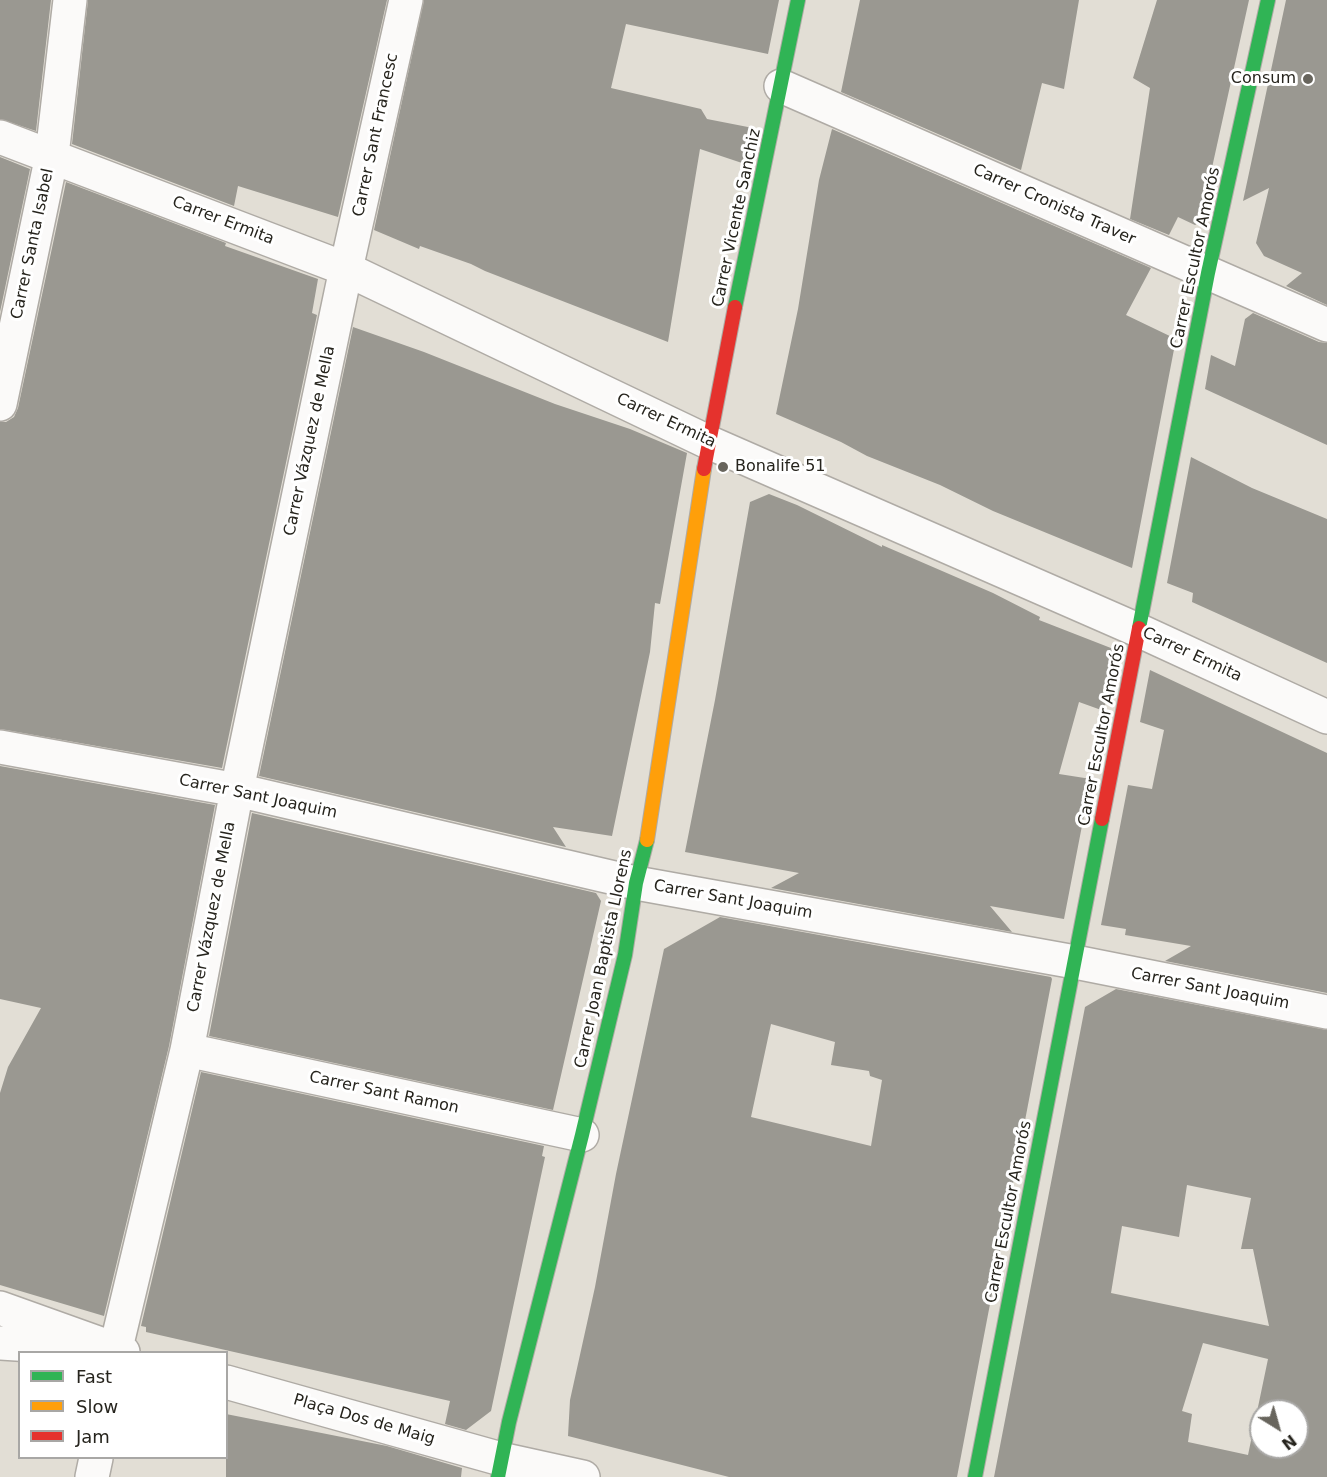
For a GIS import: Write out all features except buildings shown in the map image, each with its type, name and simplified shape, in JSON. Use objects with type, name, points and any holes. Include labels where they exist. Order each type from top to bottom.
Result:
[{"type":"street","name":"Carrer Santa Isabel","points":[[0,404],[52,155],[70,0]]},
{"type":"street","name":"Carrer Sant Francesc","points":[[346,269],[406,0]]},
{"type":"street","name":"Carrer Vicente Sanchiz","points":[[708,442],[798,0]]},
{"type":"street","name":"Carrer Escultor Amorós","points":[[975,1477],[1209,273],[1268,0]]},
{"type":"street","name":"Carrer Cronista Traver","points":[[781,86],[1327,325]]},
{"type":"street","name":"Carrer Ermita","points":[[0,136],[346,269],[708,442],[1140,631],[1327,717]]},
{"type":"street","name":"Carrer Vázquez de Mella","points":[[118,1351],[187,1050],[237,790],[346,269]]},
{"type":"street","name":"Carrer Joan Baptista Llorens","points":[[500,1468],[509,1422],[625,955],[636,883],[649,832],[708,442]]},
{"type":"street","name":"Carrer Sant Joaquim","points":[[0,747],[237,790],[636,883],[1075,962],[1327,1012]]},
{"type":"street","name":"Carrer Sant Ramon","points":[[187,1050],[582,1135]]},
{"type":"street","points":[[0,1308],[115,1351]]},
{"type":"street","points":[[0,1343],[105,1351]]},
{"type":"street","name":"Plaça Dos de Maig","points":[[228,1383],[500,1468],[583,1477]]},
{"type":"street","points":[[92,1477],[96,1459]]},
{"type":"traffic: fast","points":[[735,307],[798,0]]},
{"type":"traffic: fast","points":[[1139,628],[1208,273],[1268,0]]},
{"type":"traffic: fast","points":[[975,1477],[1102,819]]},
{"type":"traffic: fast","points":[[498,1477],[509,1422],[625,955],[636,883],[647,840]]},
{"type":"traffic: slow","points":[[647,840],[704,469]]},
{"type":"traffic: jam","points":[[704,469],[735,307]]},
{"type":"traffic: jam","points":[[1102,819],[1139,628]]},
{"type":"place","name":"Consum","points":[[1308,79]]},
{"type":"place","name":"Bonalife 51","points":[[723,467]]}]
